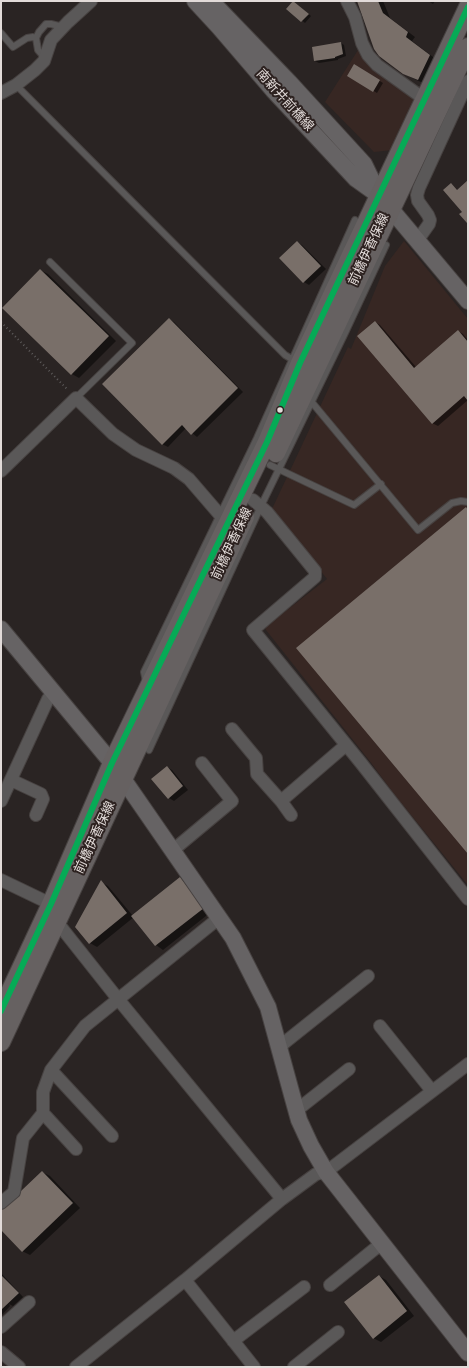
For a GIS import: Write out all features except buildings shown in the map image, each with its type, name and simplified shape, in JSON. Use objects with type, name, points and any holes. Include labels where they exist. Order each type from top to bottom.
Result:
[{"type":"main road","name":"前橋伊香保線","points":[[1,1042],[123,780],[171,690],[218,559],[225,518],[344,258],[379,195],[468,7]]},
{"type":"main road","name":"前橋伊香保線","points":[[1,1011],[51,904],[112,763],[148,690],[218,559],[257,503],[359,288],[390,209],[468,47]]},
{"type":"street","points":[[1,93],[16,85],[44,61],[51,40],[91,1]]},
{"type":"street","name":"南新井前橋線","points":[[195,1],[273,90],[356,179],[379,195]]},
{"type":"street","name":"南新井前橋線","points":[[211,1],[289,82],[364,164],[379,195],[468,301]]},
{"type":"street","points":[[347,1],[355,17],[362,43],[368,55],[377,65],[425,99]]},
{"type":"street","points":[[417,241],[429,224],[430,220],[418,201],[417,195],[419,188],[467,88]]},
{"type":"street","points":[[1,471],[76,398],[113,434],[136,450],[174,468],[189,479],[225,518]]},
{"type":"street","points":[[257,503],[315,571],[315,577],[253,630],[468,899]]},
{"type":"street","points":[[1,629],[112,763],[234,938],[268,1007],[299,1120],[311,1146],[326,1172],[468,1353]]},
{"type":"street","points":[[1,801],[7,781],[48,699],[53,692]]},
{"type":"street","points":[[232,729],[256,758],[257,774],[281,801],[291,815]]},
{"type":"street","points":[[281,801],[346,745]]},
{"type":"street","points":[[172,851],[232,801],[202,763]]},
{"type":"street","points":[[7,781],[41,794],[43,799],[36,815]]},
{"type":"street","points":[[1,880],[51,904]]},
{"type":"street","points":[[1,1203],[14,1192],[23,1138],[43,1113],[43,1092],[51,1070],[86,1026],[219,918]]},
{"type":"street","points":[[57,922],[118,1000],[282,1199]]},
{"type":"street","points":[[279,1047],[368,976]]},
{"type":"street","points":[[380,1026],[432,1091]]},
{"type":"street","points":[[76,1367],[185,1280],[282,1199],[316,1174],[326,1172],[468,1064]]},
{"type":"street","points":[[297,1110],[349,1069]]},
{"type":"street","points":[[51,1070],[112,1136]]},
{"type":"street","points":[[43,1113],[76,1149]]},
{"type":"street","points":[[330,1286],[382,1243]]},
{"type":"street","points":[[185,1280],[254,1367]]},
{"type":"street","points":[[233,1341],[304,1287]]},
{"type":"street","points":[[1,1328],[29,1302]]},
{"type":"street","points":[[294,1367],[338,1332]]},
{"type":"street","points":[[1,1352],[19,1367]]},
{"type":"lane","points":[[45,58],[38,50],[36,38],[39,32],[46,24],[63,27]]},
{"type":"lane","points":[[1,32],[13,47],[27,38],[36,38]]},
{"type":"lane","points":[[16,85],[285,355],[296,361]]},
{"type":"lane","points":[[344,258],[355,220]]},
{"type":"lane","points":[[359,288],[386,245]]},
{"type":"lane","points":[[50,262],[132,343],[76,398]]},
{"type":"lane","points":[[307,398],[356,454],[418,530],[452,503],[461,501],[468,502]]},
{"type":"lane","points":[[274,467],[354,505],[381,484]]},
{"type":"lane","points":[[149,750],[171,690]]},
{"type":"path","points":[[1,322],[76,398]]},
{"type":"shaded area","points":[[360,47],[415,96],[393,150],[374,152],[325,102]]},
{"type":"shaded area","points":[[404,241],[468,319],[468,885],[394,794],[265,627],[327,579],[272,509],[348,347],[351,349],[385,266]]},
{"type":"transit line","points":[[1,1011],[51,904],[112,763],[267,442],[300,363],[468,7]]}]
